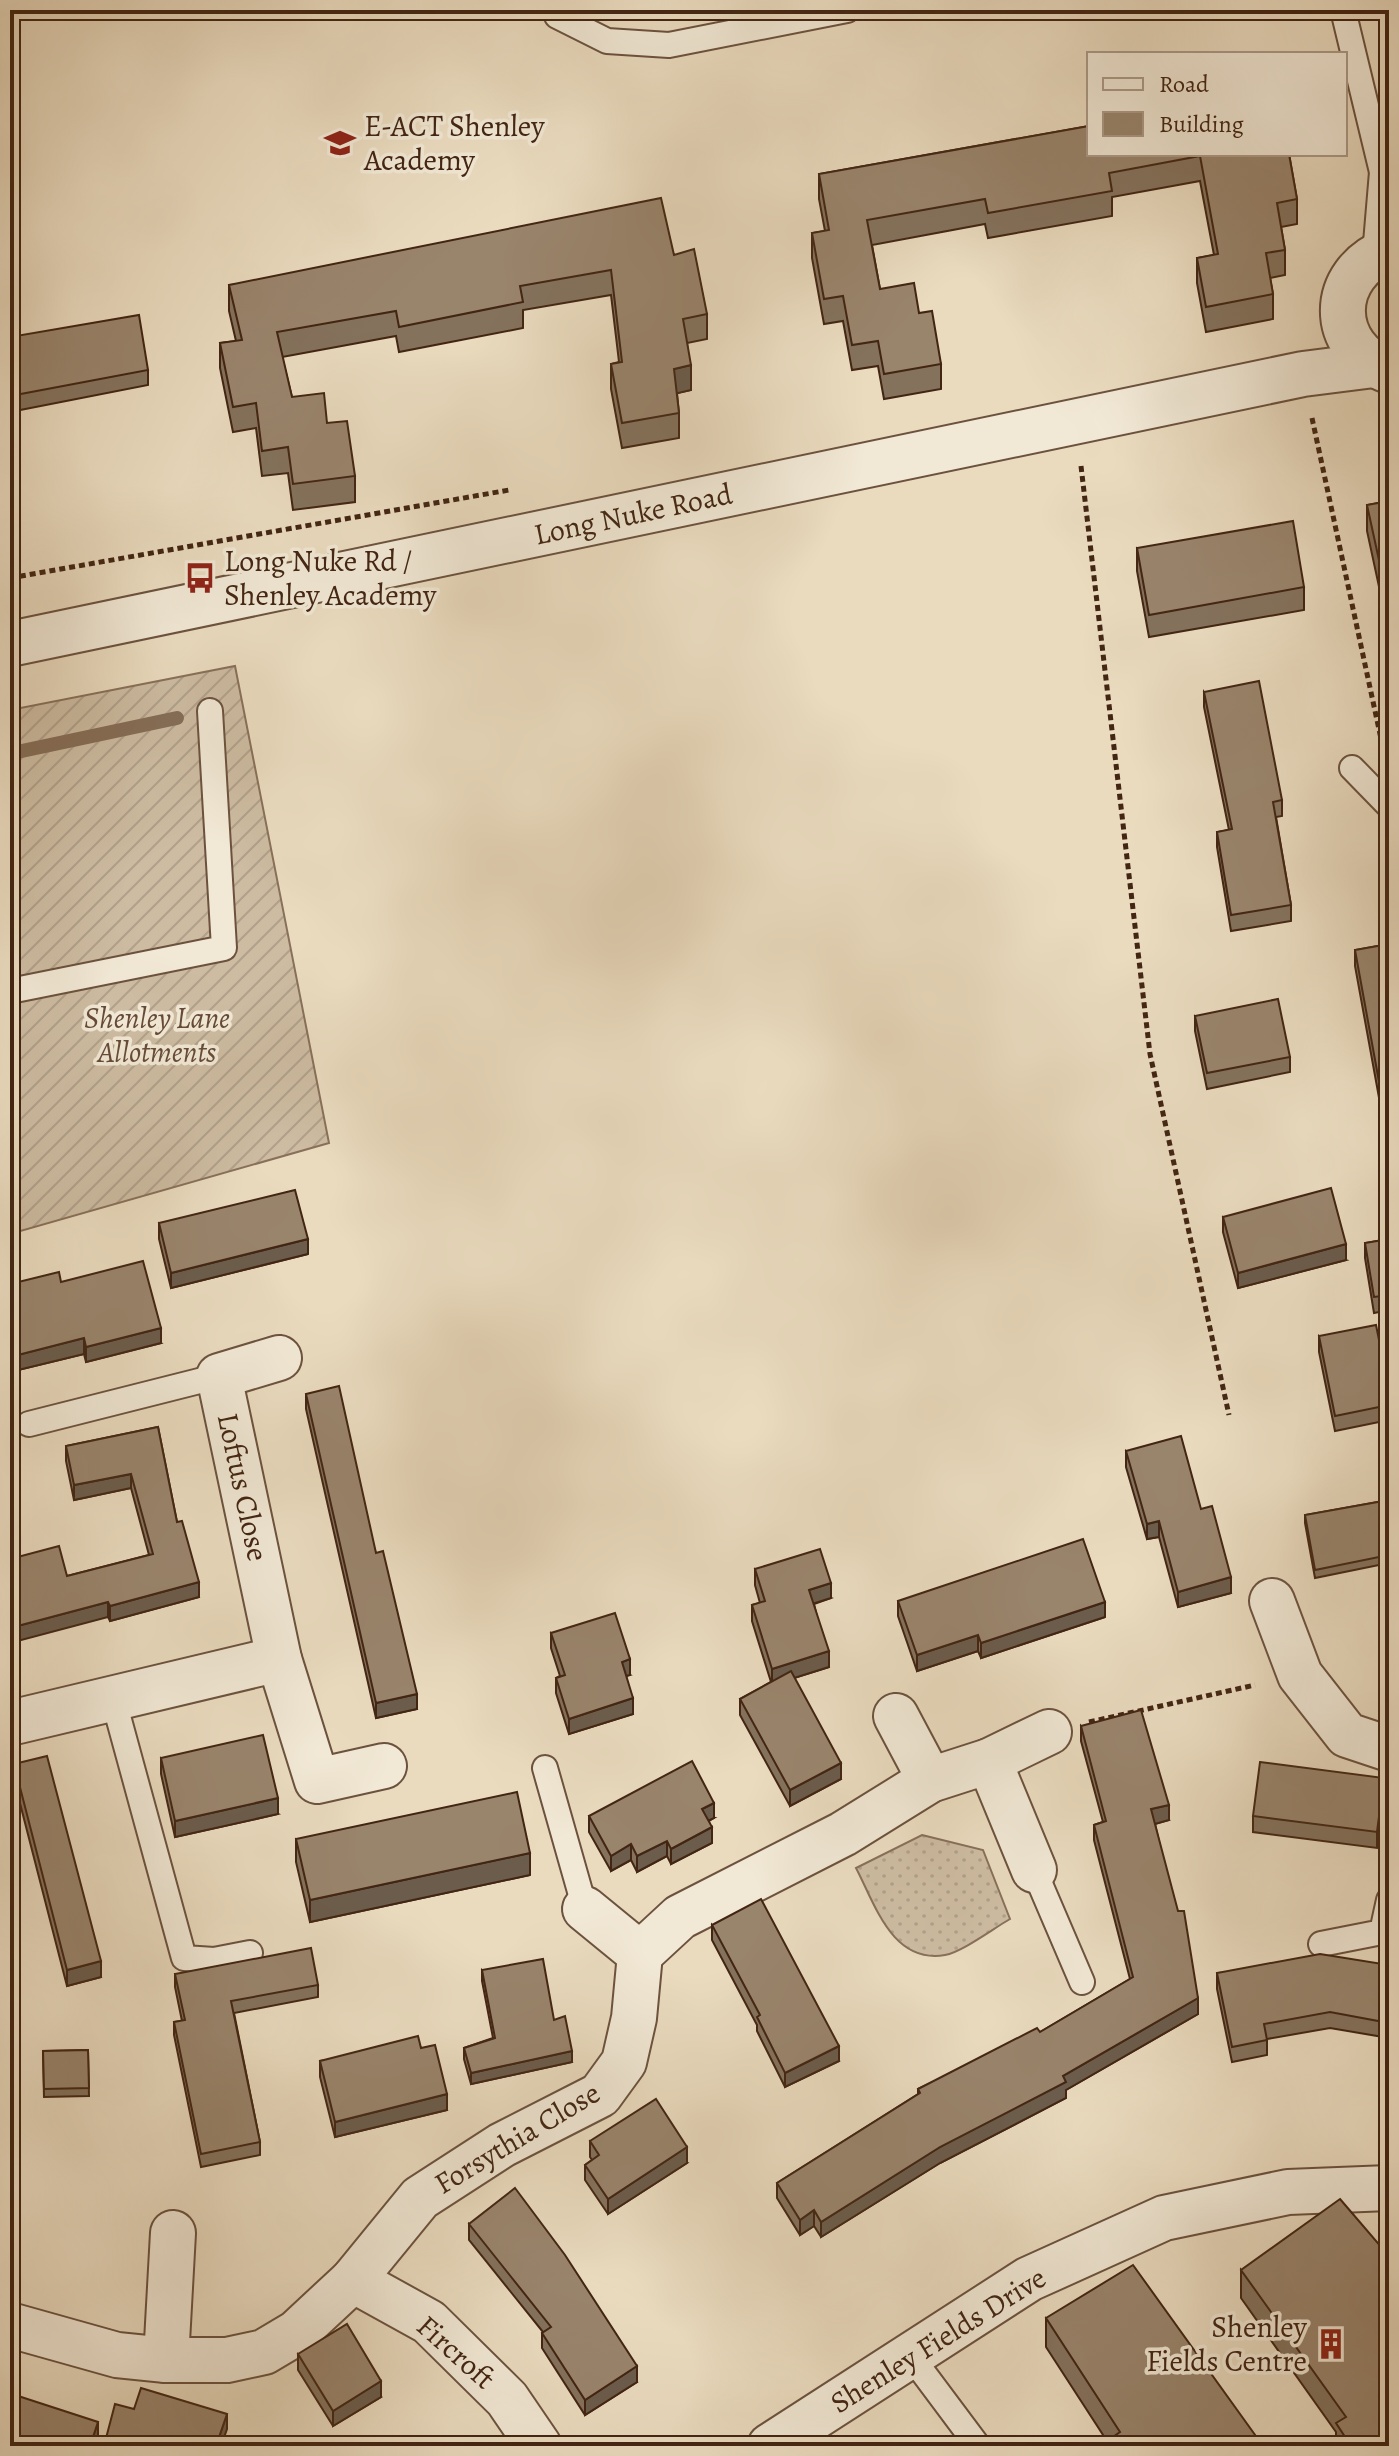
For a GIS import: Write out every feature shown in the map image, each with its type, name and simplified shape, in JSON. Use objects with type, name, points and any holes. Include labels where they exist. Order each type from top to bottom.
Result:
[{"type":"street","points":[[1343,312],[1351,279],[1382,252]]},
{"type":"street","name":"Long Nuke Road","points":[[1256,386],[1343,312],[1347,333],[1358,352],[1382,368]]},
{"type":"street","name":"Long Nuke Road","points":[[10,644],[1303,374],[1382,368]]},
{"type":"street","name":"Loftus Close","points":[[279,1358],[219,1376],[279,1659],[317,1781],[384,1766]]},
{"type":"street","points":[[1272,1601],[1300,1675],[1347,1735],[1389,1749]]},
{"type":"street","points":[[10,1723],[279,1659]]},
{"type":"street","points":[[896,1716],[930,1780]]},
{"type":"street","points":[[585,1909],[640,1954],[680,1917],[843,1834],[930,1780],[989,1761],[1049,1732]]},
{"type":"street","points":[[989,1761],[1034,1870]]},
{"type":"street","name":"Forsythia Close","points":[[10,2325],[117,2355],[166,2360],[227,2360],[264,2352],[296,2333],[353,2280],[420,2198],[502,2145],[600,2095],[624,2062],[634,2018],[640,1954]]},
{"type":"street","name":"Shenley Fields Drive","points":[[770,2446],[1029,2279],[1164,2218],[1288,2192],[1389,2188]]},
{"type":"street","points":[[166,2360],[173,2233]]},
{"type":"street","name":"Fircroft","points":[[353,2280],[429,2322],[507,2399],[539,2446]]},
{"type":"lane","points":[[557,16],[607,41],[669,45],[847,10]]},
{"type":"lane","points":[[1343,10],[1385,181],[1382,252]]},
{"type":"lane","points":[[10,991],[224,948],[210,711]]},
{"type":"lane","points":[[1352,768],[1389,806]]},
{"type":"lane","points":[[29,1424],[219,1376]]},
{"type":"lane","points":[[113,1698],[184,1958],[214,1960],[250,1953]]},
{"type":"lane","points":[[545,1768],[585,1909]]},
{"type":"lane","points":[[1034,1870],[1082,1982]]},
{"type":"lane","points":[[1321,1944],[1382,1932],[1389,1900]]},
{"type":"lane","points":[[910,2355],[978,2446]]},
{"type":"path","points":[[1303,374],[1385,756]]},
{"type":"path","points":[[1073,422],[1087,500],[1150,1054],[1229,1415]]},
{"type":"path","points":[[1049,1732],[1300,1675]]},
{"type":"green space","name":"Shenley Lane Allotments","points":[[235,666],[329,1143],[10,1234],[10,710]]},
{"type":"green space","points":[[922,1835],[983,1850],[1010,1919],[969,1945],[945,1955],[927,1955],[911,1950],[899,1941],[879,1914],[856,1868]]},
{"type":"building","points":[[1087,126],[1087,156],[1200,156],[1109,173],[1112,191],[988,213],[985,199],[867,220],[880,289],[914,283],[919,313],[932,311],[941,364],[884,374],[878,341],[852,345],[843,296],[824,299],[812,233],[829,230],[819,174]]},
{"type":"building","points":[[1200,156],[1289,156],[1297,199],[1277,203],[1285,250],[1266,253],[1273,294],[1206,307],[1197,258],[1218,254]]},
{"type":"building","points":[[661,198],[674,255],[694,249],[707,314],[683,319],[691,365],[674,369],[679,413],[622,423],[611,364],[622,362],[611,270],[520,286],[523,302],[399,327],[396,311],[277,332],[292,397],[324,393],[327,423],[347,421],[355,476],[293,484],[288,447],[262,451],[256,403],[233,407],[220,343],[242,340],[229,285]]},
{"type":"building","points":[[139,315],[148,370],[10,396],[10,337]]},
{"type":"building","points":[[1389,501],[1389,606],[1367,505]]},
{"type":"building","points":[[1293,521],[1304,587],[1149,615],[1137,548]]},
{"type":"building","points":[[1259,681],[1282,800],[1273,802],[1291,905],[1231,915],[1217,832],[1232,829],[1204,692]]},
{"type":"building","points":[[1389,944],[1389,1109],[1384,1109],[1355,950]]},
{"type":"building","points":[[1278,999],[1290,1057],[1207,1073],[1195,1016]]},
{"type":"building","points":[[1331,1188],[1346,1244],[1238,1273],[1223,1217]]},
{"type":"building","points":[[295,1190],[308,1239],[171,1273],[159,1223]]},
{"type":"building","points":[[1389,1239],[1389,1295],[1374,1297],[1365,1243]]},
{"type":"building","points":[[143,1261],[161,1328],[86,1347],[84,1338],[10,1357],[10,1284],[59,1272],[61,1282]]},
{"type":"building","points":[[1376,1325],[1389,1389],[1389,1405],[1335,1416],[1319,1336]]},
{"type":"building","points":[[339,1386],[376,1553],[383,1551],[417,1694],[376,1703],[306,1394]]},
{"type":"building","points":[[158,1427],[177,1522],[182,1521],[199,1582],[10,1628],[10,1559],[59,1546],[67,1576],[153,1554],[131,1474],[74,1485],[66,1446]]},
{"type":"building","points":[[1181,1436],[1201,1509],[1212,1506],[1231,1577],[1178,1592],[1159,1521],[1147,1524],[1126,1451]]},
{"type":"building","points":[[1389,1500],[1389,1555],[1315,1570],[1305,1515]]},
{"type":"building","points":[[1083,1539],[1105,1602],[981,1643],[978,1635],[917,1655],[898,1601]]},
{"type":"building","points":[[820,1549],[831,1583],[809,1590],[829,1651],[772,1669],[752,1605],[765,1601],[755,1569]]},
{"type":"building","points":[[615,1613],[630,1659],[622,1662],[633,1698],[569,1719],[556,1678],[565,1675],[551,1633]]},
{"type":"building","points":[[791,1671],[841,1763],[790,1790],[740,1699]]},
{"type":"building","points":[[1141,1710],[1169,1805],[1151,1809],[1178,1911],[1184,1911],[1198,1998],[1063,2076],[1066,2082],[940,2147],[821,2222],[814,2210],[800,2220],[777,2183],[920,2093],[918,2089],[1037,2028],[1040,2032],[1133,1977],[1094,1825],[1106,1821],[1081,1726]]},
{"type":"building","points":[[263,1735],[278,1798],[175,1821],[161,1758]]},
{"type":"building","points":[[47,1756],[101,1961],[67,1970],[14,1764]]},
{"type":"building","points":[[692,1761],[714,1803],[702,1809],[712,1827],[671,1849],[667,1841],[637,1856],[631,1844],[611,1856],[589,1816]]},
{"type":"building","points":[[1260,1762],[1384,1778],[1377,1832],[1253,1816]]},
{"type":"building","points":[[517,1792],[530,1853],[310,1900],[296,1839]]},
{"type":"building","points":[[761,1899],[839,2046],[785,2073],[757,2017],[760,2015],[712,1925]]},
{"type":"building","points":[[311,1948],[318,1985],[231,2001],[260,2142],[201,2154],[174,2022],[185,2020],[175,1974]]},
{"type":"building","points":[[1320,1954],[1389,1965],[1389,2023],[1330,2012],[1264,2024],[1267,2040],[1232,2047],[1217,1973]]},
{"type":"building","points":[[543,1959],[554,2020],[565,2016],[572,2051],[471,2073],[464,2048],[495,2038],[482,1970]]},
{"type":"building","points":[[418,2036],[421,2048],[435,2045],[447,2094],[335,2122],[320,2061]]},
{"type":"building","points":[[88,2050],[89,2088],[44,2089],[43,2051]]},
{"type":"building","points":[[656,2099],[687,2147],[608,2199],[585,2165],[599,2155],[590,2141]]},
{"type":"building","points":[[515,2188],[565,2255],[637,2366],[585,2400],[542,2333],[551,2327],[469,2224]]},
{"type":"building","name":"Shenley Fields Centre","points":[[1340,2199],[1389,2256],[1389,2446],[1351,2446],[1336,2423],[1346,2417],[1241,2270]]},
{"type":"building","points":[[1133,2265],[1263,2446],[1100,2446],[1120,2432],[1046,2318]]},
{"type":"building","points":[[347,2324],[381,2381],[333,2411],[298,2354]]},
{"type":"building","points":[[141,2388],[227,2414],[216,2446],[117,2446],[105,2442],[115,2404],[134,2409]]},
{"type":"building","points":[[12,2394],[98,2422],[90,2446],[22,2446],[10,2443]]},
{"type":"waterway","points":[[17,752],[177,718]]},
{"type":"place","name":"E-ACT Shenley Academy","points":[[340,143]]},
{"type":"place","name":"Long Nuke Rd / Shenley Academy","points":[[200,578]]},
{"type":"place","name":"Shenley Fields Centre","points":[[1331,2344]]}]
